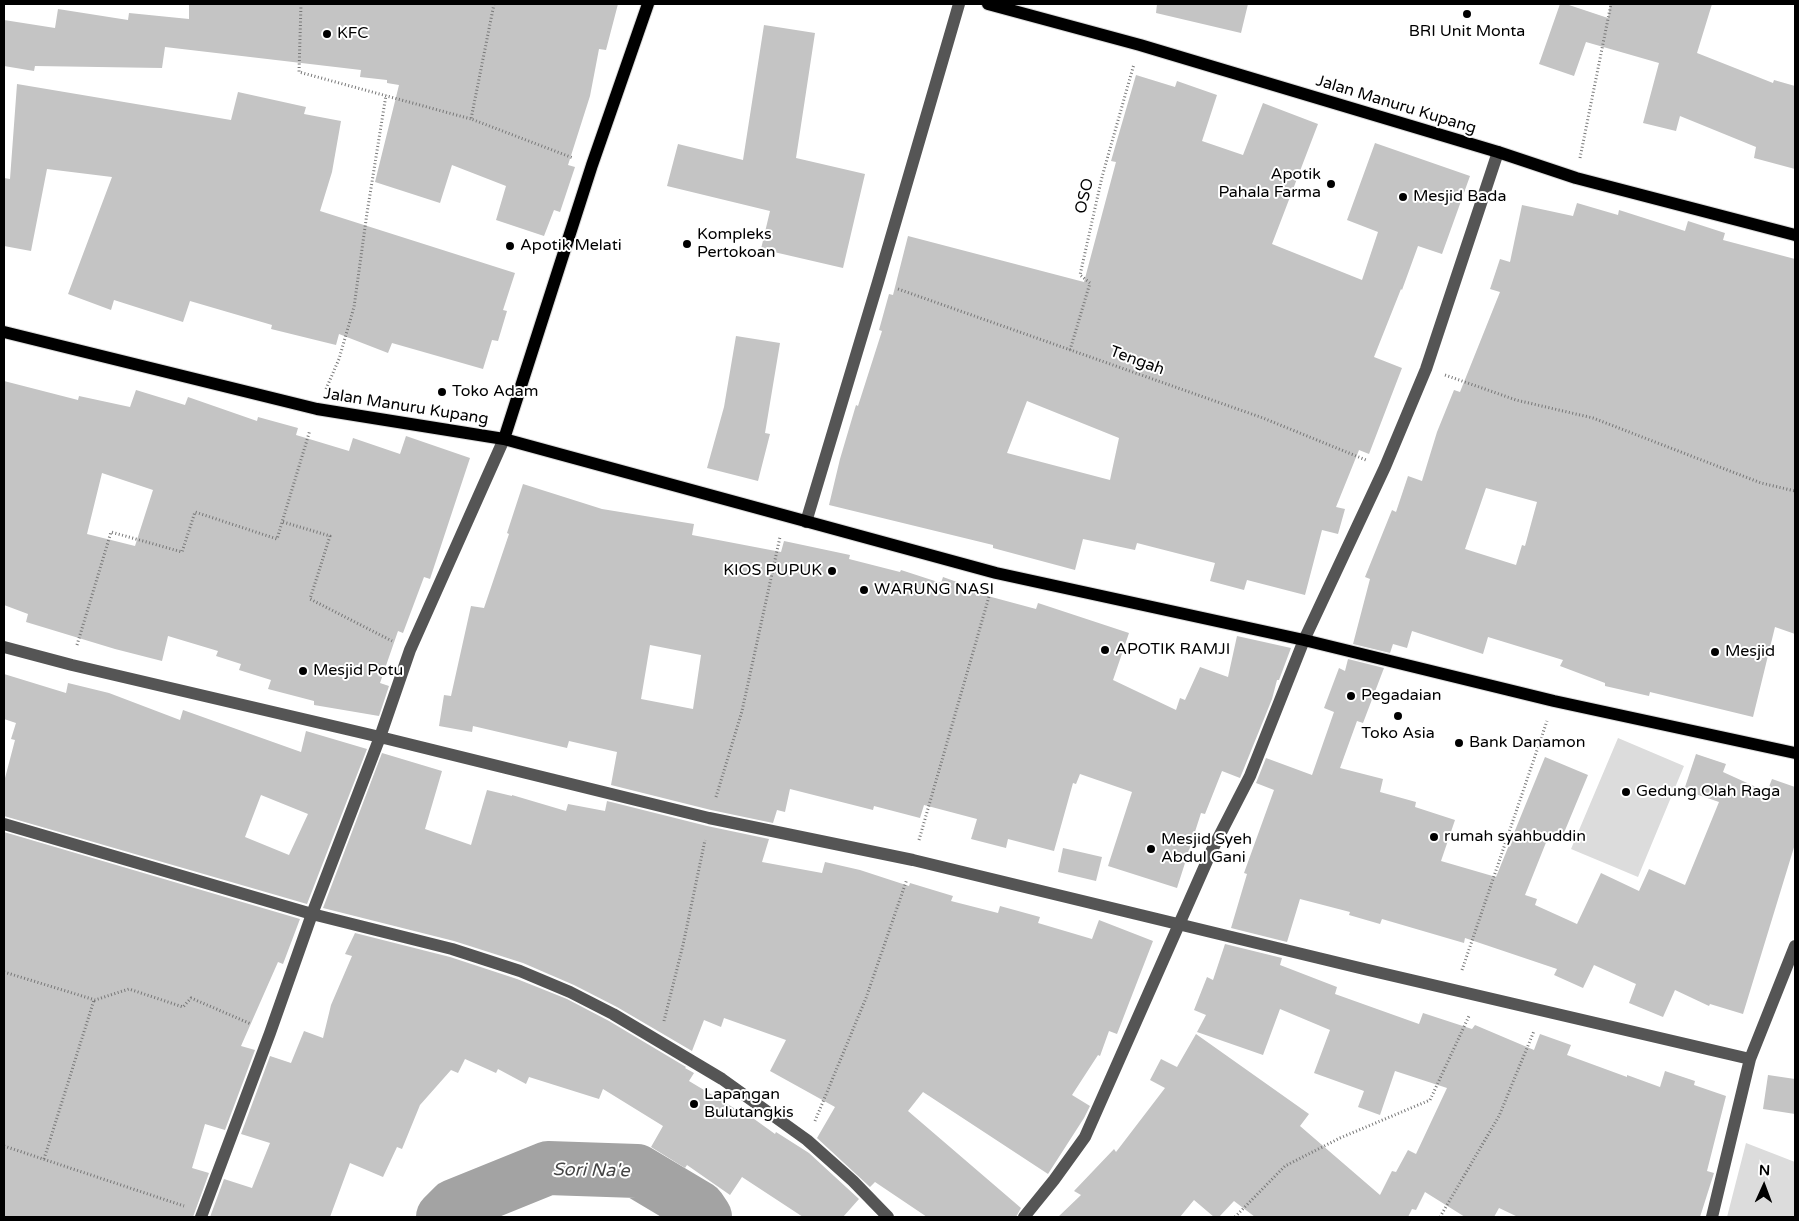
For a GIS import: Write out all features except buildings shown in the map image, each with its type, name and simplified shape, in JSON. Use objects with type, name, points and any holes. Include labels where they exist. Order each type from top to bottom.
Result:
[{"type":"main road","name":"Jalan Manuru Kupang","points":[[4,332],[316,409],[504,439],[592,165],[648,4]]},
{"type":"main road","name":"Jalan Manuru Kupang","points":[[988,4],[1140,45],[1498,152],[1576,178],[1795,235]]},
{"type":"main road","points":[[504,439],[996,573],[1304,640],[1554,701],[1795,754]]},
{"type":"street","points":[[806,522],[959,4]]},
{"type":"street","points":[[1024,1217],[1085,1137],[1211,852],[1250,776],[1304,640],[1385,467],[1426,369],[1498,152]]},
{"type":"street","points":[[202,1215],[312,914],[380,738],[410,650],[504,439]]},
{"type":"street","points":[[4,647],[709,818],[913,860],[1750,1059]]},
{"type":"street","points":[[4,824],[312,914],[452,949],[520,971],[579,996],[722,1079],[807,1140],[853,1181],[888,1217]]},
{"type":"street","points":[[1712,1217],[1750,1059],[1795,946]]},
{"type":"path","points":[[301,4],[299,72],[471,119],[592,165]]},
{"type":"path","points":[[471,119],[494,4]]},
{"type":"path","points":[[1576,178],[1611,4]]},
{"type":"path","name":"OSO","points":[[1070,350],[1090,284],[1080,275],[1102,177],[1140,45]]},
{"type":"path","points":[[72,665],[111,532],[182,552],[195,512],[277,539],[316,409],[339,359],[354,307],[386,95]]},
{"type":"path","name":"Tengah","points":[[878,282],[1192,395],[1262,418],[1385,467]]},
{"type":"path","points":[[1426,369],[1516,400],[1594,418],[1761,483],[1795,491]]},
{"type":"path","points":[[659,1042],[683,945],[709,818],[742,711],[784,516]]},
{"type":"path","points":[[283,522],[330,536],[310,600],[410,650]]},
{"type":"path","points":[[1455,990],[1554,701]]},
{"type":"path","points":[[4,972],[94,1000],[129,989],[183,1006],[191,998],[270,1033]]},
{"type":"path","points":[[1235,1217],[1285,1166],[1340,1138],[1430,1100],[1478,995]]},
{"type":"path","points":[[44,1159],[94,1000]]},
{"type":"path","points":[[1440,1217],[1499,1116],[1543,1010]]},
{"type":"path","points":[[4,1146],[202,1215]]},
{"type":"shaded area","points":[[1618,738],[1684,766],[1638,877],[1571,849]]},
{"type":"shaded area","points":[[1746,1143],[1795,1162],[1795,1217],[1727,1217]]},
{"type":"waterway","name":"Sori Na'e","points":[[443,1217],[454,1206],[548,1168],[637,1171],[699,1208],[705,1217]]},
{"type":"place","name":"BRI Unit Monta","points":[[1467,14]]},
{"type":"place","name":"KFC","points":[[327,34]]},
{"type":"place","name":"Apotik Pahala Farma","points":[[1331,184]]},
{"type":"place","name":"Mesjid Bada","points":[[1403,197]]},
{"type":"place","name":"Kompleks Pertokoan","points":[[687,244]]},
{"type":"place","name":"Apotik Melati","points":[[510,246]]},
{"type":"place","name":"Toko Adam","points":[[442,392]]},
{"type":"place","name":"KIOS PUPUK","points":[[832,571]]},
{"type":"place","name":"WARUNG NASI","points":[[864,590]]},
{"type":"place","name":"APOTIK RAMJI","points":[[1105,650]]},
{"type":"place","name":"Mesjid","points":[[1715,652]]},
{"type":"place","name":"Mesjid Potu","points":[[303,671]]},
{"type":"place","name":"Pegadaian","points":[[1351,696]]},
{"type":"place","name":"Toko Asia","points":[[1398,716]]},
{"type":"place","name":"Bank Danamon","points":[[1459,743]]},
{"type":"place","name":"Gedung Olah Raga","points":[[1626,792]]},
{"type":"place","name":"rumah syahbuddin","points":[[1434,837]]},
{"type":"place","name":"Mesjid Syeh Abdul Gani","points":[[1151,849]]},
{"type":"place","name":"Lapangan Bulutangkis","points":[[694,1104]]}]
